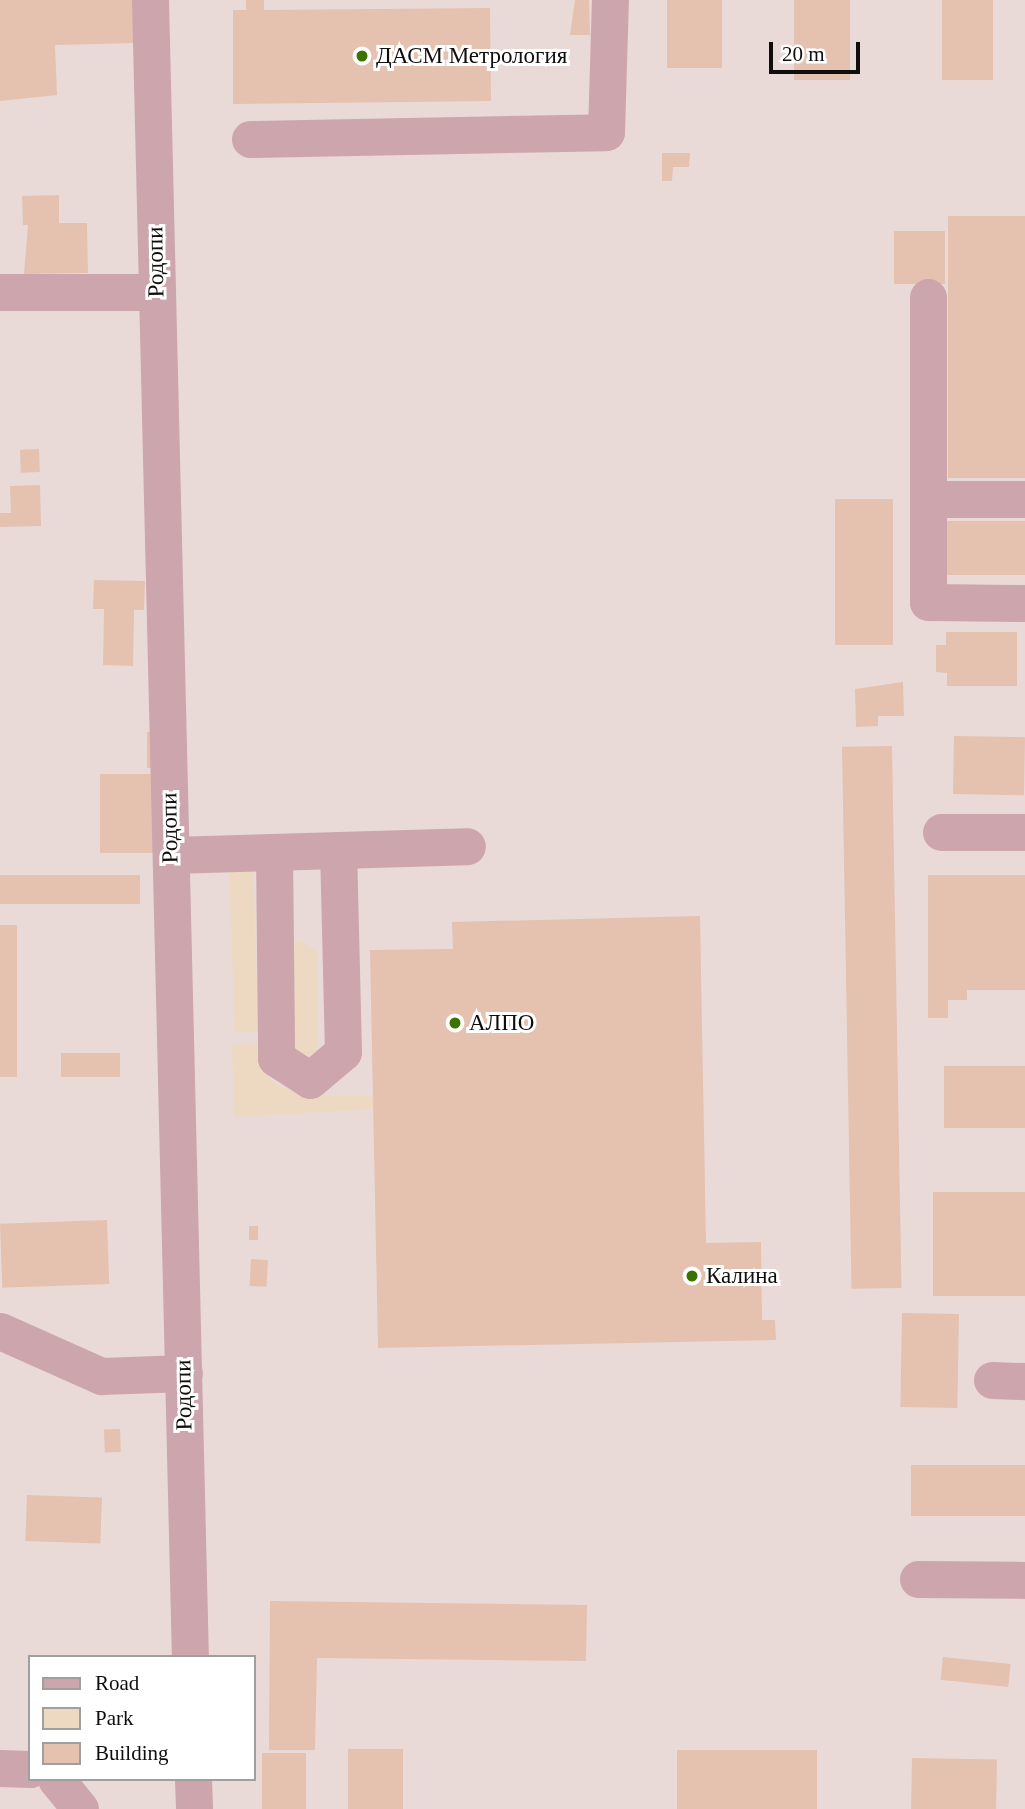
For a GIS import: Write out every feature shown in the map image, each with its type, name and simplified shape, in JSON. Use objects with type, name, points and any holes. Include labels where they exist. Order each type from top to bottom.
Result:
[{"type":"street","name":"Родопи","points":[[150,0],[190,1655]]},
{"type":"street","points":[[250,139],[606,132],[610,0]]},
{"type":"street","points":[[0,292],[157,292]]},
{"type":"street","points":[[928,297],[928,602],[1025,603]]},
{"type":"street","points":[[928,499],[1025,499]]},
{"type":"street","points":[[941,832],[1025,832]]},
{"type":"street","points":[[171,855],[467,846]]},
{"type":"street","points":[[274,852],[276,1058],[310,1080],[343,1052],[338,850]]},
{"type":"street","points":[[0,1331],[101,1376],[184,1374]]},
{"type":"street","points":[[918,1579],[1025,1580]]},
{"type":"street","points":[[0,1768],[28,1769]]},
{"type":"street","points":[[58,1781],[80,1809]]},
{"type":"street","points":[[193,1781],[194,1809]]},
{"type":"shaded area","points":[[0,0],[1025,0],[1025,1809],[0,1809]]},
{"type":"green space","points":[[253,865],[259,1032],[235,1033],[229,866]]},
{"type":"green space","points":[[302,940],[317,952],[318,1057],[291,1060],[290,946]]},
{"type":"green space","points":[[258,1043],[260,1064],[275,1085],[303,1095],[373,1096],[374,1109],[234,1117],[232,1045]]},
{"type":"building","points":[[0,0],[136,0],[137,43],[55,45],[57,95],[0,101]]},
{"type":"building","name":"ДАСМ Метрология","points":[[246,0],[264,0],[264,10],[490,8],[491,101],[233,104],[233,10],[246,10]]},
{"type":"building","points":[[575,0],[589,0],[590,35],[570,35]]},
{"type":"building","points":[[667,0],[722,0],[722,68],[667,68]]},
{"type":"building","points":[[794,0],[850,0],[850,80],[794,80]]},
{"type":"building","points":[[942,0],[993,0],[993,80],[942,80]]},
{"type":"building","points":[[662,153],[690,153],[689,167],[673,167],[672,181],[662,181]]},
{"type":"building","points":[[59,195],[59,223],[87,223],[88,273],[24,274],[28,225],[23,225],[22,196]]},
{"type":"building","points":[[948,216],[1025,216],[1025,478],[948,478]]},
{"type":"building","points":[[894,231],[945,231],[945,284],[894,284]]},
{"type":"building","points":[[39,449],[40,472],[21,473],[20,450]]},
{"type":"building","points":[[40,485],[41,526],[0,527],[0,513],[11,513],[10,486]]},
{"type":"building","points":[[835,499],[893,499],[893,645],[835,645]]},
{"type":"building","points":[[945,521],[1025,521],[1025,575],[945,575]]},
{"type":"building","points":[[94,580],[145,581],[144,610],[134,610],[133,666],[103,665],[104,609],[93,609]]},
{"type":"building","points":[[946,632],[1017,632],[1017,686],[947,686],[947,673],[936,672],[936,645],[946,645]]},
{"type":"building","points":[[903,682],[904,716],[878,716],[878,726],[856,727],[855,689]]},
{"type":"building","points":[[147,732],[163,732],[163,768],[147,768]]},
{"type":"building","points":[[954,736],[1025,737],[1024,795],[953,794]]},
{"type":"building","points":[[892,746],[901,1288],[851,1289],[842,747]]},
{"type":"building","points":[[100,774],[160,774],[160,853],[100,853]]},
{"type":"building","points":[[0,875],[140,875],[140,904],[0,904]]},
{"type":"building","points":[[928,875],[1025,875],[1025,990],[967,990],[967,1000],[948,1000],[948,1018],[928,1018]]},
{"type":"building","points":[[700,916],[706,1243],[761,1242],[762,1320],[775,1320],[776,1340],[378,1348],[370,950],[453,949],[452,922]]},
{"type":"building","points":[[0,925],[17,925],[17,1077],[0,1077]]},
{"type":"building","points":[[61,1053],[120,1053],[120,1077],[61,1077]]},
{"type":"building","points":[[944,1066],[1025,1066],[1025,1128],[944,1128]]},
{"type":"building","points":[[933,1192],[1025,1192],[1025,1296],[933,1296]]},
{"type":"building","points":[[107,1220],[109,1284],[2,1288],[0,1224]]},
{"type":"building","points":[[249,1226],[258,1226],[258,1240],[249,1240]]},
{"type":"building","points":[[251,1259],[268,1260],[267,1287],[250,1286]]},
{"type":"building","points":[[902,1313],[959,1314],[957,1408],[900,1407]]},
{"type":"building","points":[[120,1429],[121,1452],[105,1453],[104,1430]]},
{"type":"building","points":[[911,1465],[1025,1465],[1025,1516],[911,1516]]},
{"type":"building","points":[[27,1495],[102,1498],[100,1544],[25,1541]]},
{"type":"building","points":[[270,1601],[587,1605],[586,1661],[317,1658],[315,1750],[269,1750]]},
{"type":"building","points":[[943,1657],[1011,1664],[1008,1687],[941,1680]]},
{"type":"building","points":[[348,1749],[403,1749],[403,1809],[348,1809]]},
{"type":"building","points":[[677,1750],[817,1750],[817,1809],[677,1809]]},
{"type":"building","points":[[262,1753],[306,1753],[306,1809],[262,1809]]},
{"type":"building","points":[[912,1758],[997,1759],[996,1809],[911,1809]]},
{"type":"place","name":"ДАСМ Метрология","points":[[362,56]]},
{"type":"place","name":"АЛПО","points":[[455,1023]]},
{"type":"place","name":"Калина","points":[[692,1276]]}]
